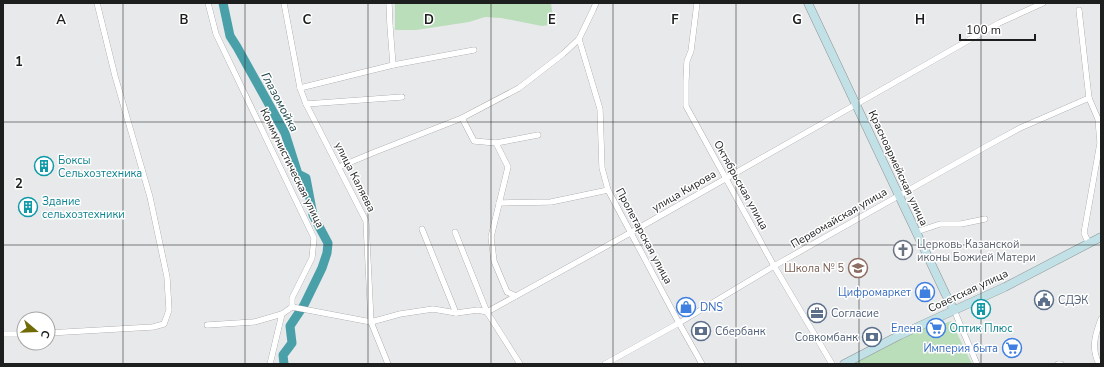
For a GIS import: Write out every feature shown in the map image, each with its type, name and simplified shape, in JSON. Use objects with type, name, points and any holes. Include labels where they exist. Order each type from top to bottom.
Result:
[{"type":"main road","name":"Красноармейская улица","points":[[808,3],[954,310]]},
{"type":"main road","name":"Советская улица","points":[[844,364],[900,335],[1006,287],[1101,237]]},
{"type":"street","points":[[56,333],[153,327],[164,324],[169,310],[167,277],[150,197],[115,76],[97,3]]},
{"type":"street","name":"Коммунистическая улица","points":[[208,3],[216,34],[314,238],[312,258],[292,298],[292,307]]},
{"type":"street","name":"улица Каляева","points":[[284,3],[300,88],[306,104],[366,221],[371,322],[388,364]]},
{"type":"street","points":[[389,3],[393,65]]},
{"type":"street","points":[[338,167],[462,118],[519,88],[563,54],[579,39],[596,3]]},
{"type":"street","name":"Октябрьская улица","points":[[698,3],[691,52],[687,61],[686,106],[774,266],[832,364]]},
{"type":"street","name":"улица Кирова","points":[[487,312],[630,233],[999,23],[1043,3]]},
{"type":"street","points":[[1079,10],[1088,98],[1098,119],[1100,143],[1084,233],[1089,244]]},
{"type":"street","name":"Пролетарская улица","points":[[579,39],[600,109],[602,168],[608,190],[702,364]]},
{"type":"street","points":[[300,88],[393,65],[474,50]]},
{"type":"street","points":[[306,104],[402,97]]},
{"type":"street","name":"Первомайская улица","points":[[605,364],[679,323],[774,266],[1020,128],[1088,98]]},
{"type":"street","points":[[462,118],[474,142],[496,143],[538,135]]},
{"type":"street","points":[[496,143],[508,167],[490,237],[494,261],[507,292],[516,296]]},
{"type":"street","points":[[499,203],[551,202],[608,190]]},
{"type":"street","points":[[916,232],[940,224],[961,224],[985,218]]},
{"type":"street","points":[[422,229],[456,313]]},
{"type":"street","points":[[455,232],[487,312],[520,364]]},
{"type":"street","points":[[207,325],[254,322],[282,314],[292,307],[371,322],[400,314],[433,308],[456,313],[478,310],[487,312]]},
{"type":"street","name":"Красноармейская улица","points":[[954,310],[977,364]]},
{"type":"street","points":[[270,364],[282,314]]},
{"type":"street","points":[[1099,364],[1094,353],[1094,346],[1101,319]]},
{"type":"street","points":[[3,334],[16,334]]},
{"type":"green space","points":[[395,3],[551,3],[554,24],[542,26],[501,18],[485,17],[469,22],[416,30],[395,30]]},
{"type":"green space","points":[[951,321],[972,364],[853,364],[926,326],[933,328]]},
{"type":"waterway","name":"Глазомойка","points":[[223,3],[230,36],[285,133],[298,174],[306,178],[313,215],[328,243],[327,253],[322,268],[304,305],[290,326],[292,343],[283,355],[284,364]]},
{"type":"place","name":"Боксы Сельхозтехника","points":[[44,166]]},
{"type":"place","name":"Здание сельхозтехники","points":[[28,207]]},
{"type":"place","name":"Церковь Казанской иконы Божией Матери","points":[[903,250]]},
{"type":"place","name":"Школа № 5","points":[[858,268]]},
{"type":"place","name":"Цифромаркет","points":[[925,292]]},
{"type":"place","name":"СДЭК","points":[[1044,300]]},
{"type":"place","name":"DNS","points":[[686,307]]},
{"type":"place","name":"Оптик Плюс","points":[[981,309]]},
{"type":"place","name":"Согласие","points":[[817,313]]},
{"type":"place","name":"Елена","points":[[936,328]]},
{"type":"place","name":"Сбербанк","points":[[701,331]]},
{"type":"place","name":"Совкомбанк","points":[[872,337]]},
{"type":"place","name":"Империя быта","points":[[1012,348]]}]
